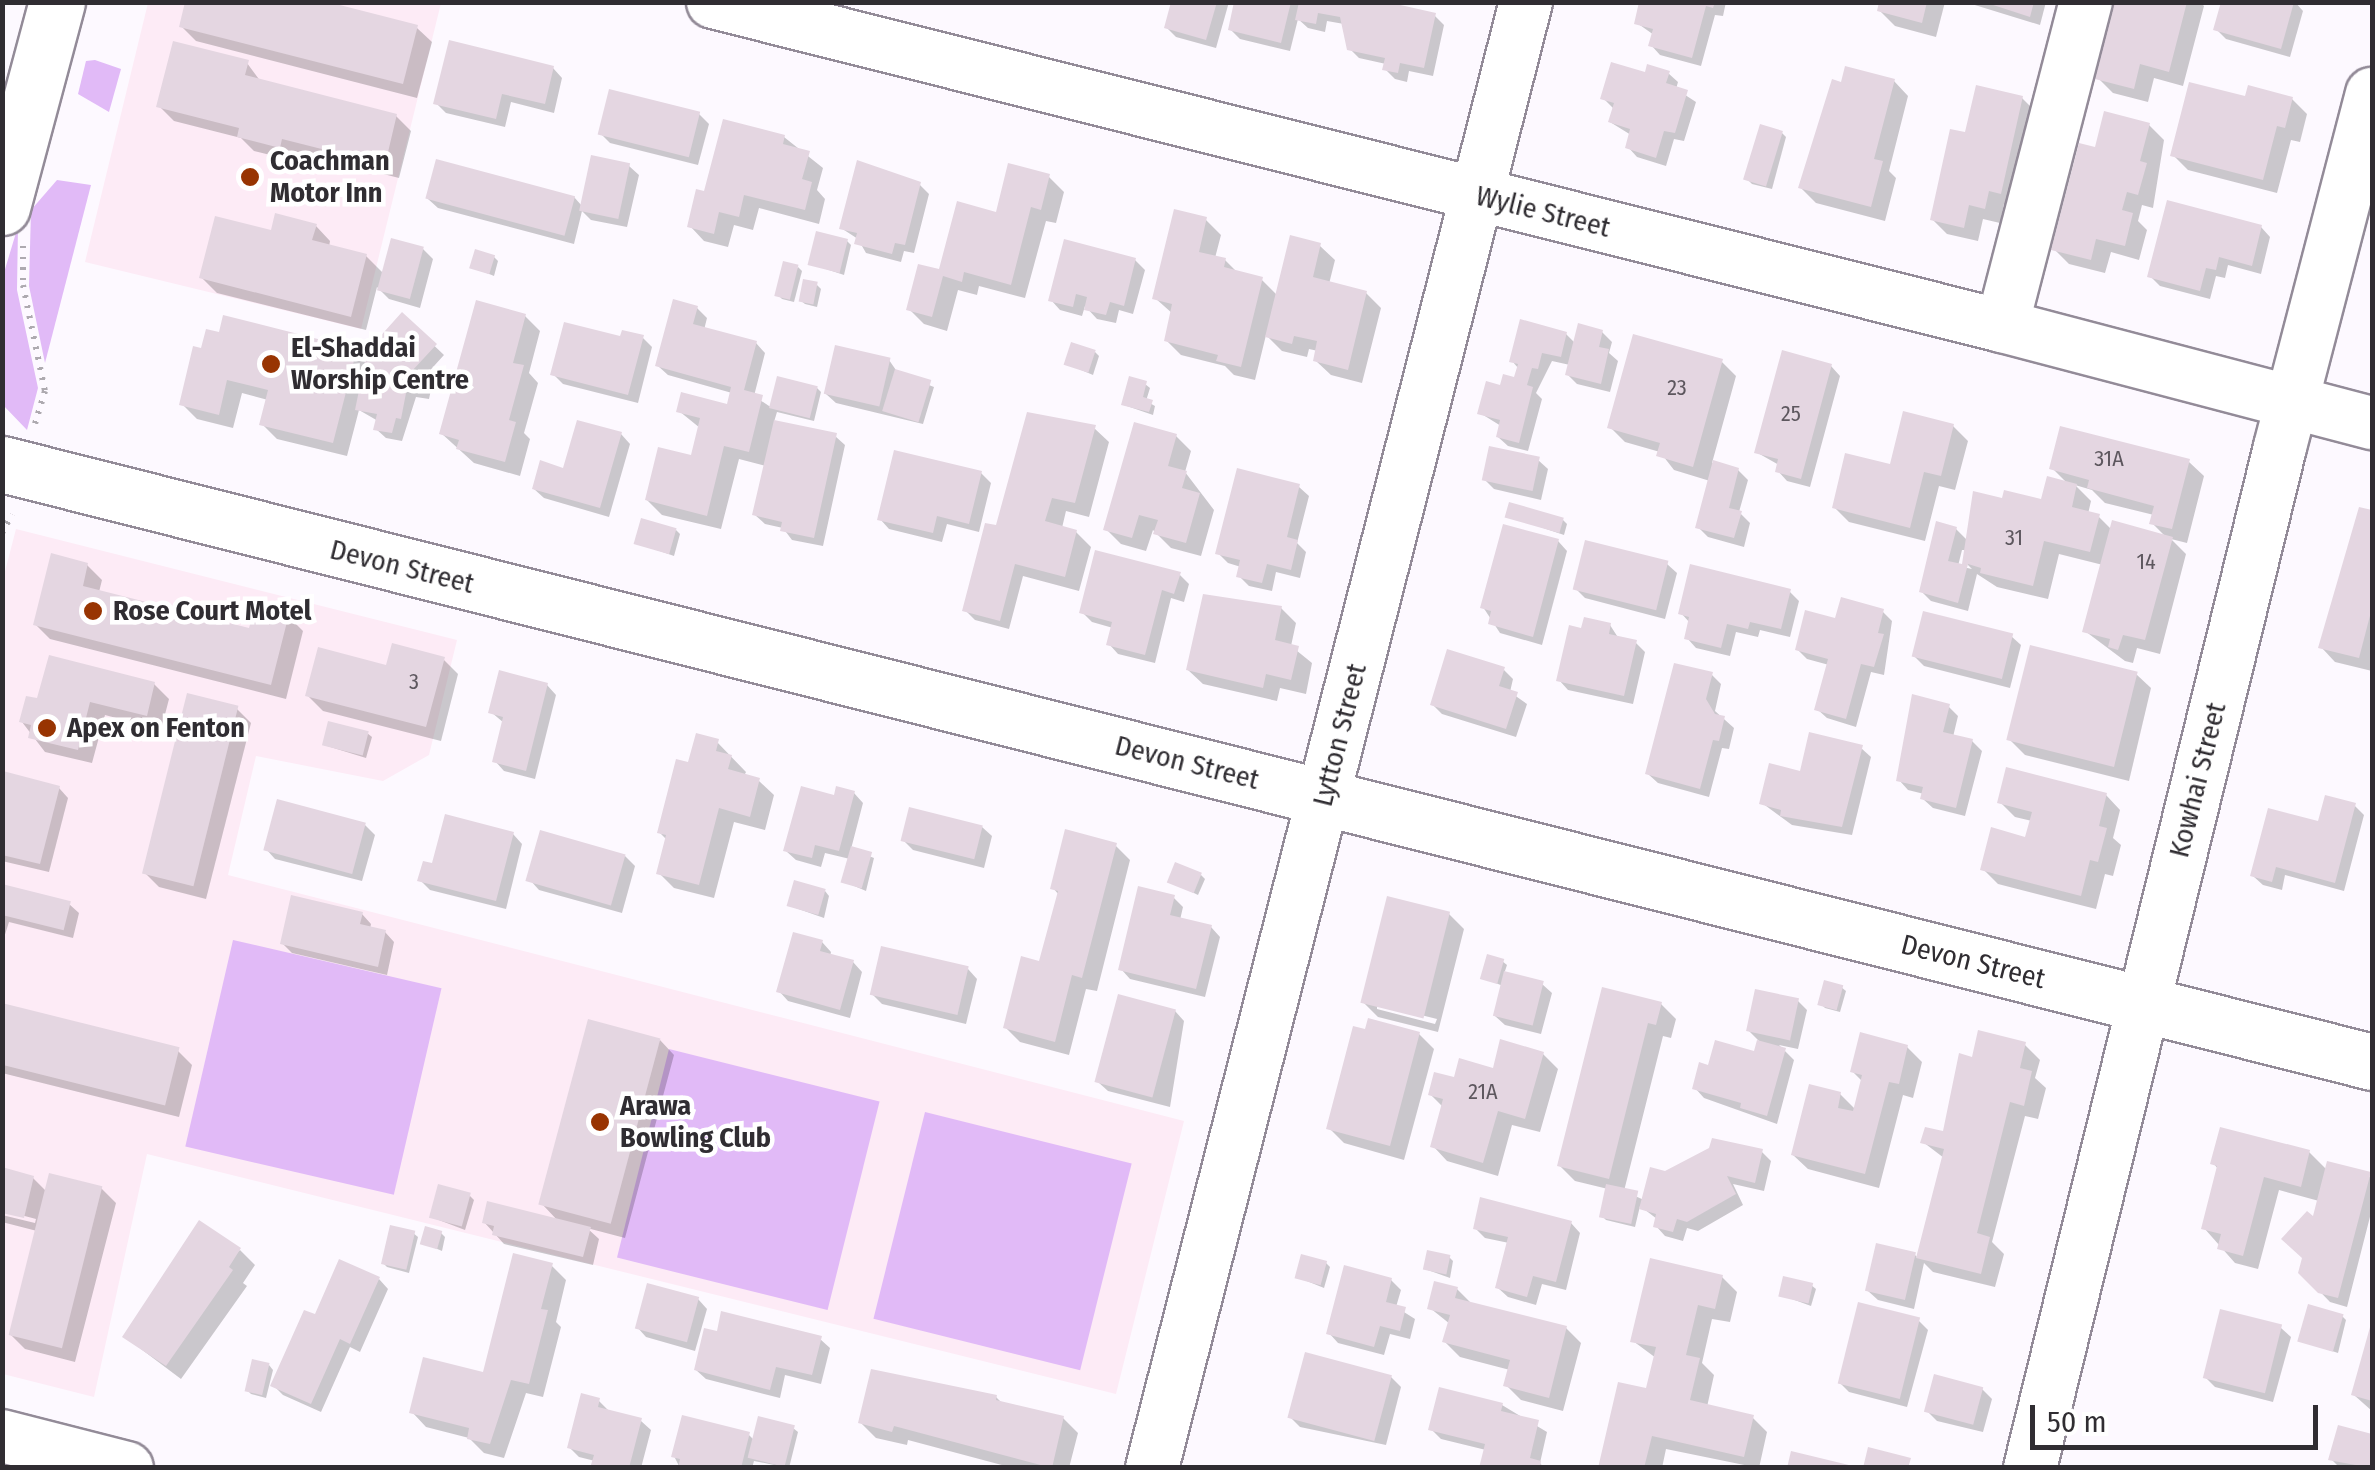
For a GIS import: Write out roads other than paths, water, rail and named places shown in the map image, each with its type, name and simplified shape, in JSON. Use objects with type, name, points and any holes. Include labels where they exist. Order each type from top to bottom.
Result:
[{"type":"main road","points":[[13,220],[57,2]]},
{"type":"main road","name":"Devon Street","points":[[17,448],[1326,798],[2372,1062]]},
{"type":"street","name":"Wylie Street","points":[[713,2],[2002,326],[2372,424]]},
{"type":"street","name":"Lytton Street","points":[[1152,1468],[1526,2]]},
{"type":"street","points":[[2002,326],[2086,2]]},
{"type":"street","name":"Kowhai Street","points":[[2030,1468],[2372,94]]},
{"type":"street","points":[[2,1436],[127,1468]]},
{"type":"place","name":"Coachman Motor Inn","points":[[250,177]]},
{"type":"place","name":"El-Shaddai Worship Centre","points":[[271,364]]},
{"type":"place","name":"Rose Court Motel","points":[[93,611]]},
{"type":"place","name":"Apex on Fenton","points":[[47,728]]},
{"type":"place","name":"Arawa Bowling Club","points":[[600,1122]]}]
